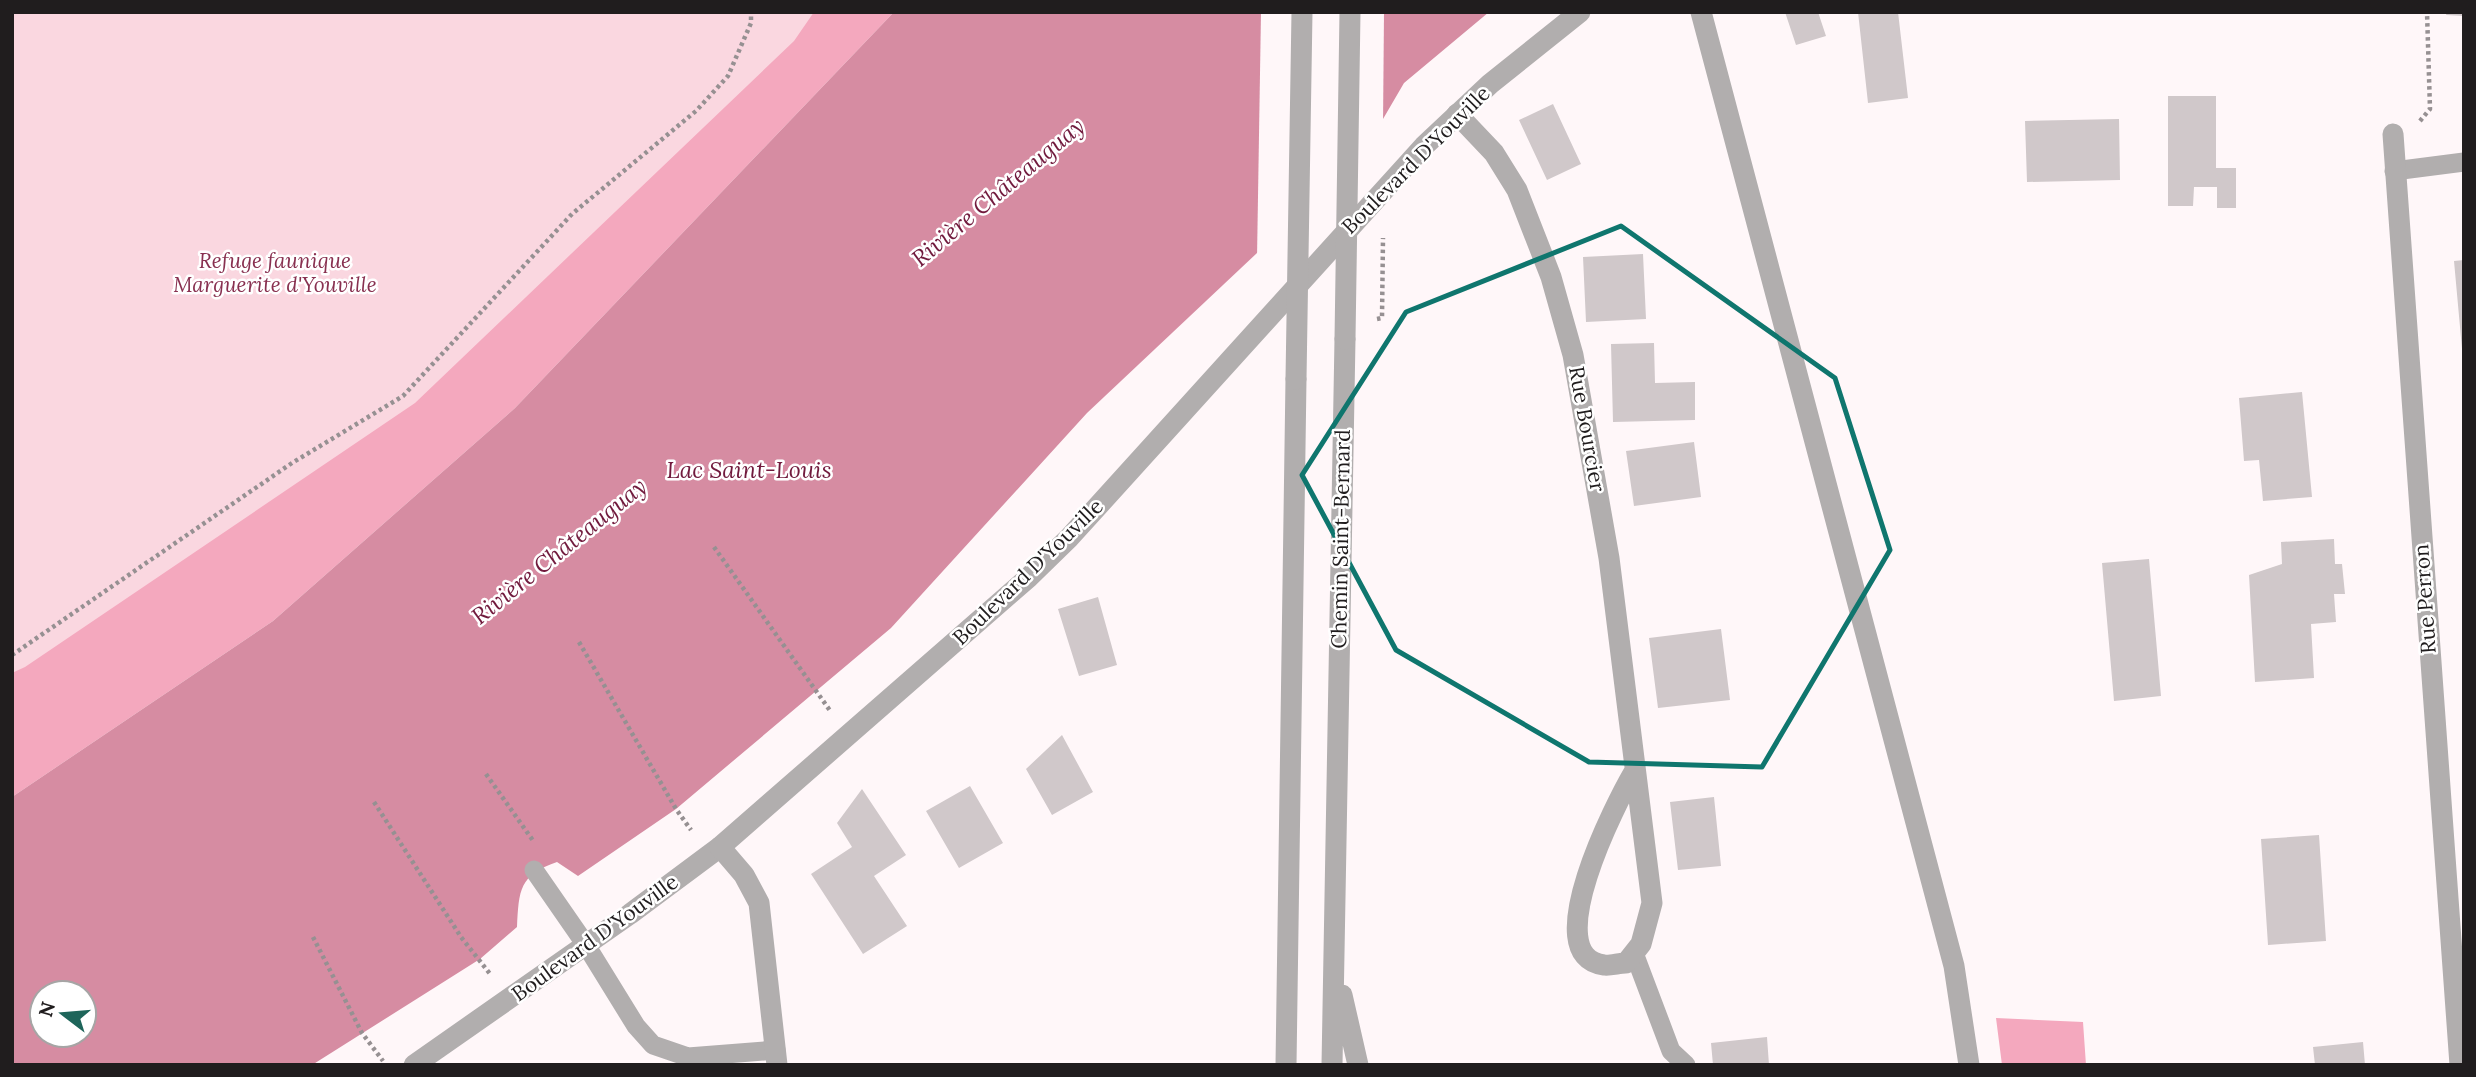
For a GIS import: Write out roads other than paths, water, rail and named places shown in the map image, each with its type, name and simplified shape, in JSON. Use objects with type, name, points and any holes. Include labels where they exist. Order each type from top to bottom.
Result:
[{"type":"street","points":[[1286,1065],[1301,12]]},
{"type":"street","name":"Chemin Saint-Bernard","points":[[1332,1065],[1350,12]]},
{"type":"street","name":"Boulevard D'Youville","points":[[414,1065],[720,847],[993,609],[1069,538],[1368,206],[1457,114],[1580,12]]},
{"type":"street","points":[[1701,12],[1944,928],[1961,1001],[1969,1065]]},
{"type":"street","name":"Rue Bourcier","points":[[1457,114],[1494,153],[1517,190],[1551,278],[1567,332],[1585,412],[1609,558],[1652,903],[1641,944],[1634,953]]},
{"type":"street","name":"Rue Perron","points":[[2393,134],[2460,1065]]},
{"type":"street","points":[[1634,772],[1595,850],[1578,914],[1577,939],[1587,956],[1603,966],[1626,962],[1634,953]]},
{"type":"street","points":[[720,847],[744,875],[759,903],[777,1057]]},
{"type":"street","points":[[1334,962],[1358,1065]]},
{"type":"lane","points":[[2394,171],[2464,162]]},
{"type":"lane","points":[[538,861],[643,1037],[676,1060],[777,1057]]},
{"type":"lane","points":[[1634,953],[1671,1051],[1686,1065]]},
{"type":"water","name":"Lac Saint-Louis","points":[[894,12],[1489,12],[1404,83],[1383,119],[1257,253],[1087,413],[891,628],[676,809],[578,876],[557,862],[535,872],[528,879],[521,894],[517,927],[480,959],[312,1065],[12,1065],[12,797],[273,621],[515,408]]},
{"type":"water label","name":"Rivière Châteauguay","points":[[998,192]]},
{"type":"water label","name":"Rivière Châteauguay","points":[[559,551]]},
{"type":"park label","name":"Refuge faunique Marguerite d'Youville","points":[[275,273]]}]
